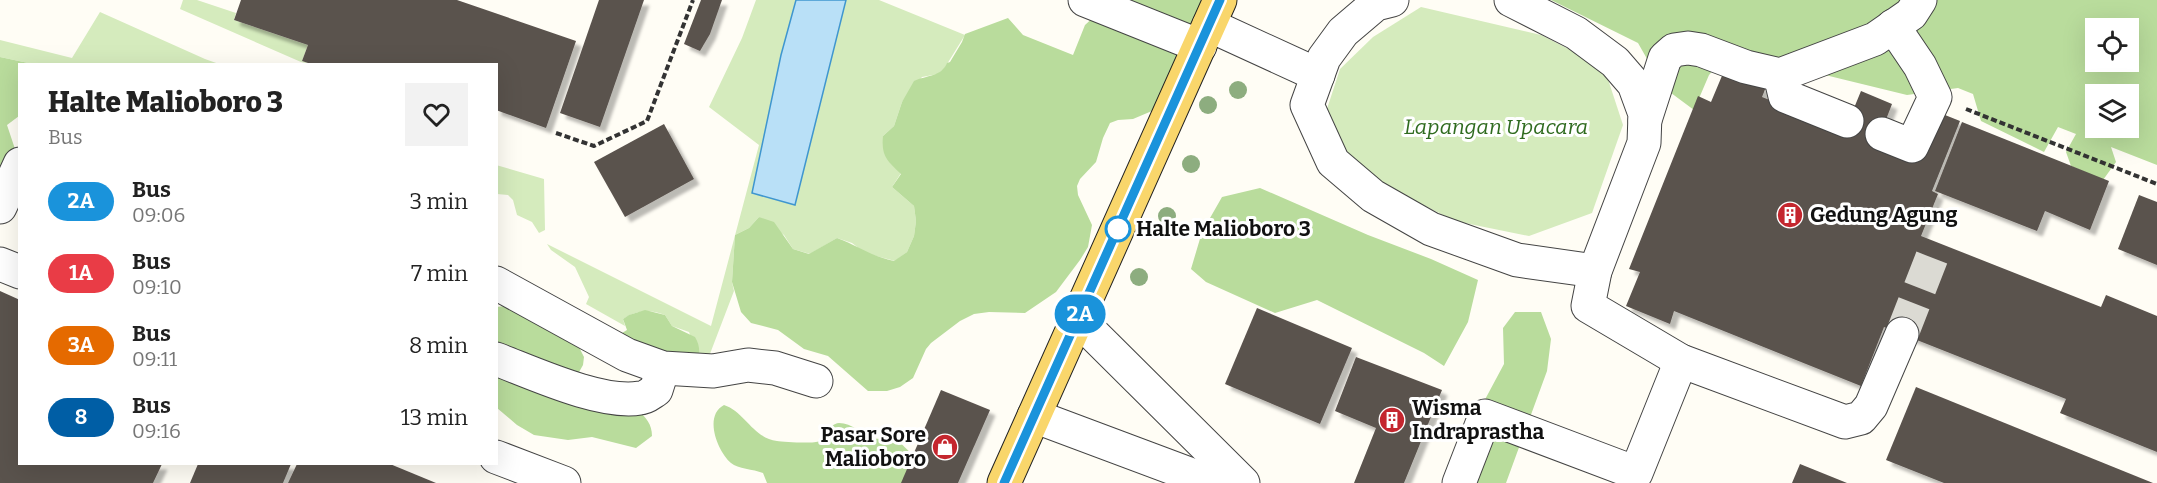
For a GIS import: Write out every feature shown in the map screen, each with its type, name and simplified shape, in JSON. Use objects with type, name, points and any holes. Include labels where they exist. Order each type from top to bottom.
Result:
[{"type":"main road","points":[[1004,483],[1210,24]]},
{"type":"street","points":[[1085,0],[1210,24],[1318,75]]},
{"type":"street","points":[[1392,0],[1376,4],[1343,32],[1323,58],[1307,105],[1333,162],[1373,196],[1431,229],[1517,260],[1595,271]]},
{"type":"street","points":[[1511,0],[1576,33],[1615,62],[1634,84],[1645,114],[1644,143],[1595,271],[1588,306],[1681,361],[1845,422],[1861,418],[1871,406],[1902,334]]},
{"type":"street","points":[[1645,120],[1665,58],[1674,50],[1688,48],[1701,50],[1746,67],[1780,75],[1875,39],[1911,14],[1920,0]]},
{"type":"street","points":[[1882,134],[1912,146],[1935,97],[1920,66],[1893,26]]},
{"type":"street","points":[[1780,75],[1785,96],[1847,121]]},
{"type":"street","points":[[0,207],[18,168]]},
{"type":"street","points":[[0,264],[18,271]]},
{"type":"street","points":[[498,284],[627,355],[663,368],[713,371],[748,365],[775,368],[816,381]]},
{"type":"street","points":[[1078,319],[1243,483]]},
{"type":"street","points":[[498,360],[582,391],[625,399],[642,398],[656,390],[663,368]]},
{"type":"street","points":[[1459,483],[1485,416],[1642,480],[1681,361]]},
{"type":"street","points":[[1034,416],[1213,483]]},
{"type":"street","points":[[498,458],[564,483]]},
{"type":"path","points":[[556,133],[594,146],[647,121],[693,0]]},
{"type":"path","points":[[1935,97],[2157,184]]},
{"type":"green space","points":[[183,0],[197,0],[236,13],[234,20],[308,45],[302,61],[308,63],[301,62],[180,9]]},
{"type":"green space","points":[[756,0],[796,0],[781,55],[753,193],[795,205],[846,0],[879,0],[965,35],[944,69],[938,74],[922,77],[902,102],[894,126],[883,136],[890,163],[901,173],[892,187],[914,206],[916,221],[914,236],[907,252],[895,261],[865,253],[852,243],[837,238],[810,254],[793,249],[784,235],[759,217],[749,228],[735,235],[759,145],[709,107],[742,38]]},
{"type":"green space","points":[[1105,0],[1224,0],[1159,108],[1133,119],[1110,123],[1096,162],[1080,179],[1077,186],[1078,195],[1092,225],[1088,247],[1056,292],[1025,313],[989,312],[974,314],[960,321],[926,349],[913,378],[900,387],[887,391],[868,391],[828,356],[804,349],[778,330],[751,323],[741,312],[732,282],[735,235],[749,228],[759,217],[774,222],[793,249],[809,254],[837,238],[894,261],[907,252],[914,236],[916,221],[914,206],[892,187],[901,174],[886,158],[883,136],[894,126],[902,102],[914,81],[941,71],[950,62],[965,34],[1008,18],[1023,35],[1073,55],[1085,25],[1097,14]]},
{"type":"green space","points":[[1551,0],[2157,0],[2157,165],[2111,147],[2116,162],[2103,180],[2071,166],[2066,152],[2076,134],[2058,127],[2044,152],[1981,121],[1973,94],[1958,88],[1907,95],[1776,63],[1728,54],[1709,75],[1694,110],[1663,87],[1638,43]]},
{"type":"green space","name":"Lapangan Upacara","points":[[1421,7],[1541,35],[1604,67],[1623,125],[1592,213],[1529,236],[1455,221],[1372,179],[1333,142],[1326,112],[1340,69],[1373,37]]},
{"type":"green space","points":[[100,12],[216,63],[28,63],[0,57],[0,40],[72,58]]},
{"type":"green space","points":[[0,57],[28,63],[18,63],[18,117],[7,125],[15,149],[0,187]]},
{"type":"green space","points":[[498,166],[544,179],[545,230],[539,233],[532,222],[517,215],[513,200],[508,195],[498,194]]},
{"type":"green space","points":[[1260,188],[1478,280],[1468,322],[1444,366],[1424,353],[1317,300],[1275,313],[1206,282],[1191,269],[1202,232],[1222,197]]},
{"type":"green space","points":[[735,236],[732,282],[734,291],[708,359],[699,360],[689,332],[672,326],[665,315],[649,311],[638,312],[623,319],[625,326],[586,304],[589,297],[575,267],[551,250],[547,244],[711,326]]},
{"type":"green space","points":[[505,306],[577,343],[584,357],[583,365],[574,381],[574,405],[582,408],[638,410],[650,425],[652,436],[636,448],[592,437],[568,440],[534,435],[517,425],[498,409],[498,307]]},
{"type":"green space","points":[[645,310],[665,315],[672,326],[695,337],[699,352],[696,367],[617,336],[627,330],[623,319]]},
{"type":"green space","points":[[1515,312],[1541,312],[1551,339],[1547,371],[1506,483],[1468,483],[1466,435],[1504,364],[1503,328]]},
{"type":"green space","points":[[724,405],[738,413],[762,435],[777,441],[817,442],[832,426],[839,423],[853,427],[872,439],[894,439],[917,458],[916,483],[767,483],[763,473],[734,465],[721,451],[715,434],[714,417]]},
{"type":"water","points":[[796,0],[846,0],[795,205],[752,193],[781,55]]},
{"type":"building","points":[[241,0],[457,0],[576,41],[546,128],[498,111],[498,63],[308,63],[302,61],[308,45],[234,20]]},
{"type":"building","points":[[599,0],[644,0],[600,127],[560,113]]},
{"type":"building","points":[[701,0],[722,0],[710,34],[700,51],[684,44]]},
{"type":"building","name":"Gedung Agung","points":[[1724,71],[1766,87],[1762,97],[1845,130],[1861,91],[1892,104],[1877,143],[1935,111],[1960,121],[1932,191],[1938,194],[1921,236],[2101,307],[2106,295],[2157,316],[2157,452],[2060,413],[2066,399],[1884,327],[1861,386],[1674,311],[1670,324],[1626,306],[1640,272],[1629,269],[1698,96],[1711,102]]},
{"type":"building","points":[[1962,122],[2109,181],[2090,230],[2045,211],[2037,231],[1935,191]]},
{"type":"building","points":[[664,124],[694,179],[625,217],[594,162]]},
{"type":"building","points":[[2139,195],[2157,202],[2157,265],[2118,249]]},
{"type":"building","points":[[0,291],[18,299],[18,465],[162,465],[153,483],[0,483]]},
{"type":"building","points":[[1257,308],[1352,348],[1320,424],[1225,384]]},
{"type":"building","name":"Wisma Indraprastha","points":[[1356,357],[1442,390],[1404,483],[1354,483],[1376,428],[1335,411]]},
{"type":"building","points":[[1916,387],[2153,483],[1944,483],[1886,460]]},
{"type":"building","name":"Pasar Sore Malioboro","points":[[941,390],[990,410],[958,483],[901,483]]},
{"type":"building","points":[[1800,464],[1847,483],[1792,483]]},
{"type":"building","points":[[198,465],[291,465],[283,483],[190,483]]},
{"type":"building","points":[[297,465],[392,465],[436,483],[288,483]]},
{"type":"tunnel","points":[[1902,334],[1934,252]]},
{"type":"bus line","name":"2A","points":[[1004,483],[1220,0]]},
{"type":"place","name":"Gedung Agung","points":[[1790,215]]},
{"type":"place","name":"Halte Malioboro 3","points":[[1118,229]]},
{"type":"place","name":"Wisma Indraprastha","points":[[1392,420]]},
{"type":"place","name":"Pasar Sore Malioboro","points":[[945,447]]}]
